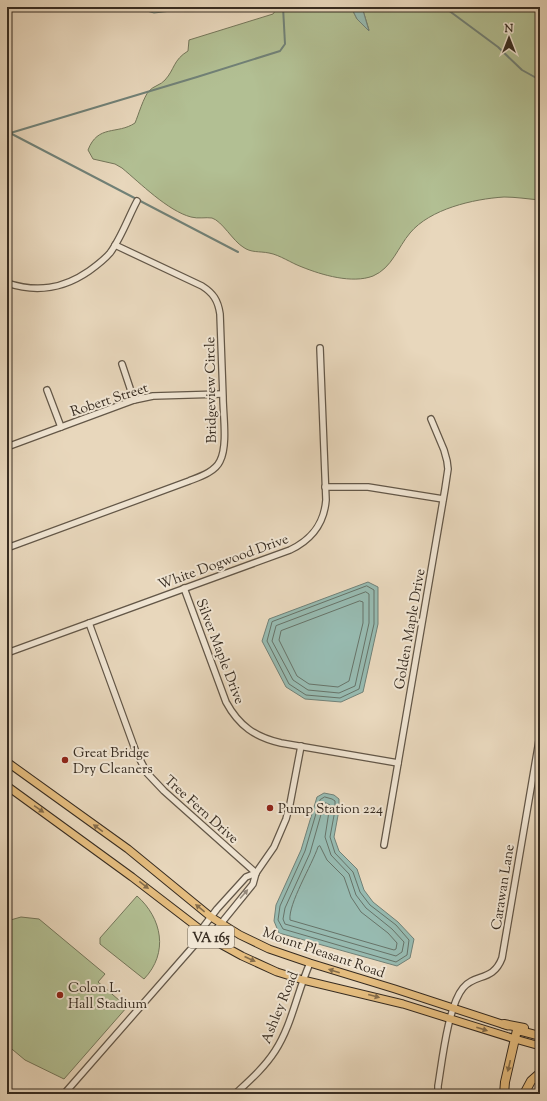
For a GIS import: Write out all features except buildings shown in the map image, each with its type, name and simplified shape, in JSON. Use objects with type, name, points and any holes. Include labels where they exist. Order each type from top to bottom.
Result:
[{"type":"highway","points":[[504,1024],[540,1034]]},
{"type":"highway","points":[[504,1094],[505,1082],[517,1030]]},
{"type":"highway","name":"Mount Pleasant Road","points":[[517,1030],[540,1034]]},
{"type":"highway","points":[[524,1094],[531,1081],[540,1073]]},
{"type":"main road","name":"Mount Pleasant Road","points":[[7,762],[128,849],[211,917],[240,935],[269,949],[504,1024],[517,1030]]},
{"type":"main road","name":"Mount Pleasant Road","points":[[7,786],[132,876],[210,937],[242,956],[277,972],[303,980],[361,993],[450,1018],[540,1046]]},
{"type":"street","points":[[7,283],[32,288],[50,288],[70,282],[91,269],[108,255],[115,245],[137,201]]},
{"type":"street","name":"Bridgeview Circle","points":[[7,548],[205,475],[220,462],[224,445],[220,314],[215,296],[202,286],[115,245]]},
{"type":"street","name":"White Dogwood Drive","points":[[7,652],[290,550],[302,544],[314,532],[321,521],[325,506],[320,348]]},
{"type":"street","points":[[122,364],[134,400]]},
{"type":"street","points":[[47,390],[61,427]]},
{"type":"street","name":"Robert Street","points":[[7,447],[134,400],[153,396],[222,394]]},
{"type":"street","name":"Golden Maple Drive","points":[[384,845],[448,469],[444,450],[431,419]]},
{"type":"street","points":[[325,487],[368,487],[443,499]]},
{"type":"street","name":"Silver Maple Drive","points":[[184,588],[222,692],[232,713],[244,726],[266,739],[398,763]]},
{"type":"street","name":"Tree Fern Drive","points":[[89,623],[136,752],[148,773],[164,791],[256,873]]},
{"type":"street","name":"Carawan Lane","points":[[438,1094],[438,1086],[450,1018],[459,994],[465,986],[471,982],[490,974],[499,966],[502,958],[540,735]]},
{"type":"street","points":[[198,941],[210,937],[253,884],[256,873],[274,847],[286,819],[301,746]]},
{"type":"street","points":[[64,1094],[198,941],[201,930],[231,893],[246,877],[256,873]]},
{"type":"street","name":"Ashley Road","points":[[235,1094],[262,1068],[275,1051],[289,1022],[310,963]]},
{"type":"green space","points":[[278,7],[351,7],[357,19],[369,30],[362,7],[540,7],[540,200],[508,197],[492,198],[466,203],[440,212],[419,225],[410,233],[390,263],[380,272],[365,278],[347,279],[337,278],[310,270],[273,254],[246,249],[239,244],[216,220],[212,218],[194,218],[182,214],[164,203],[122,168],[115,164],[93,159],[88,150],[92,142],[97,136],[103,133],[128,127],[135,123],[147,94],[151,89],[165,80],[179,58],[188,51],[189,40],[273,14]]},
{"type":"green space","points":[[137,896],[146,905],[152,915],[157,925],[159,936],[157,958],[152,969],[144,979],[100,944],[100,938]]},
{"type":"green space","name":"Colon L. Hall Stadium","points":[[21,917],[39,919],[105,974],[98,982],[127,1007],[64,1079],[25,1060],[7,1045],[7,921]]},
{"type":"water","points":[[132,7],[206,7],[154,13]]},
{"type":"water","points":[[351,7],[362,7],[369,31],[357,19]]},
{"type":"water","points":[[368,582],[378,587],[378,624],[363,692],[341,702],[305,699],[286,687],[262,641],[269,619]]},
{"type":"water","points":[[324,793],[334,795],[339,799],[339,810],[334,837],[339,851],[357,869],[364,890],[373,902],[398,922],[414,939],[410,958],[397,966],[279,933],[274,921],[276,905],[301,850],[317,797]]},
{"type":"waterway","points":[[7,134],[280,51],[285,44],[283,7]]},
{"type":"waterway","points":[[444,7],[498,47],[522,70],[540,80]]},
{"type":"waterway","points":[[10,133],[238,252]]},
{"type":"place","name":"Great Bridge Dry Cleaners","points":[[65,760]]},
{"type":"place","name":"Pump Station 224","points":[[270,808]]},
{"type":"place","name":"Colon L. Hall Stadium","points":[[60,995]]}]
